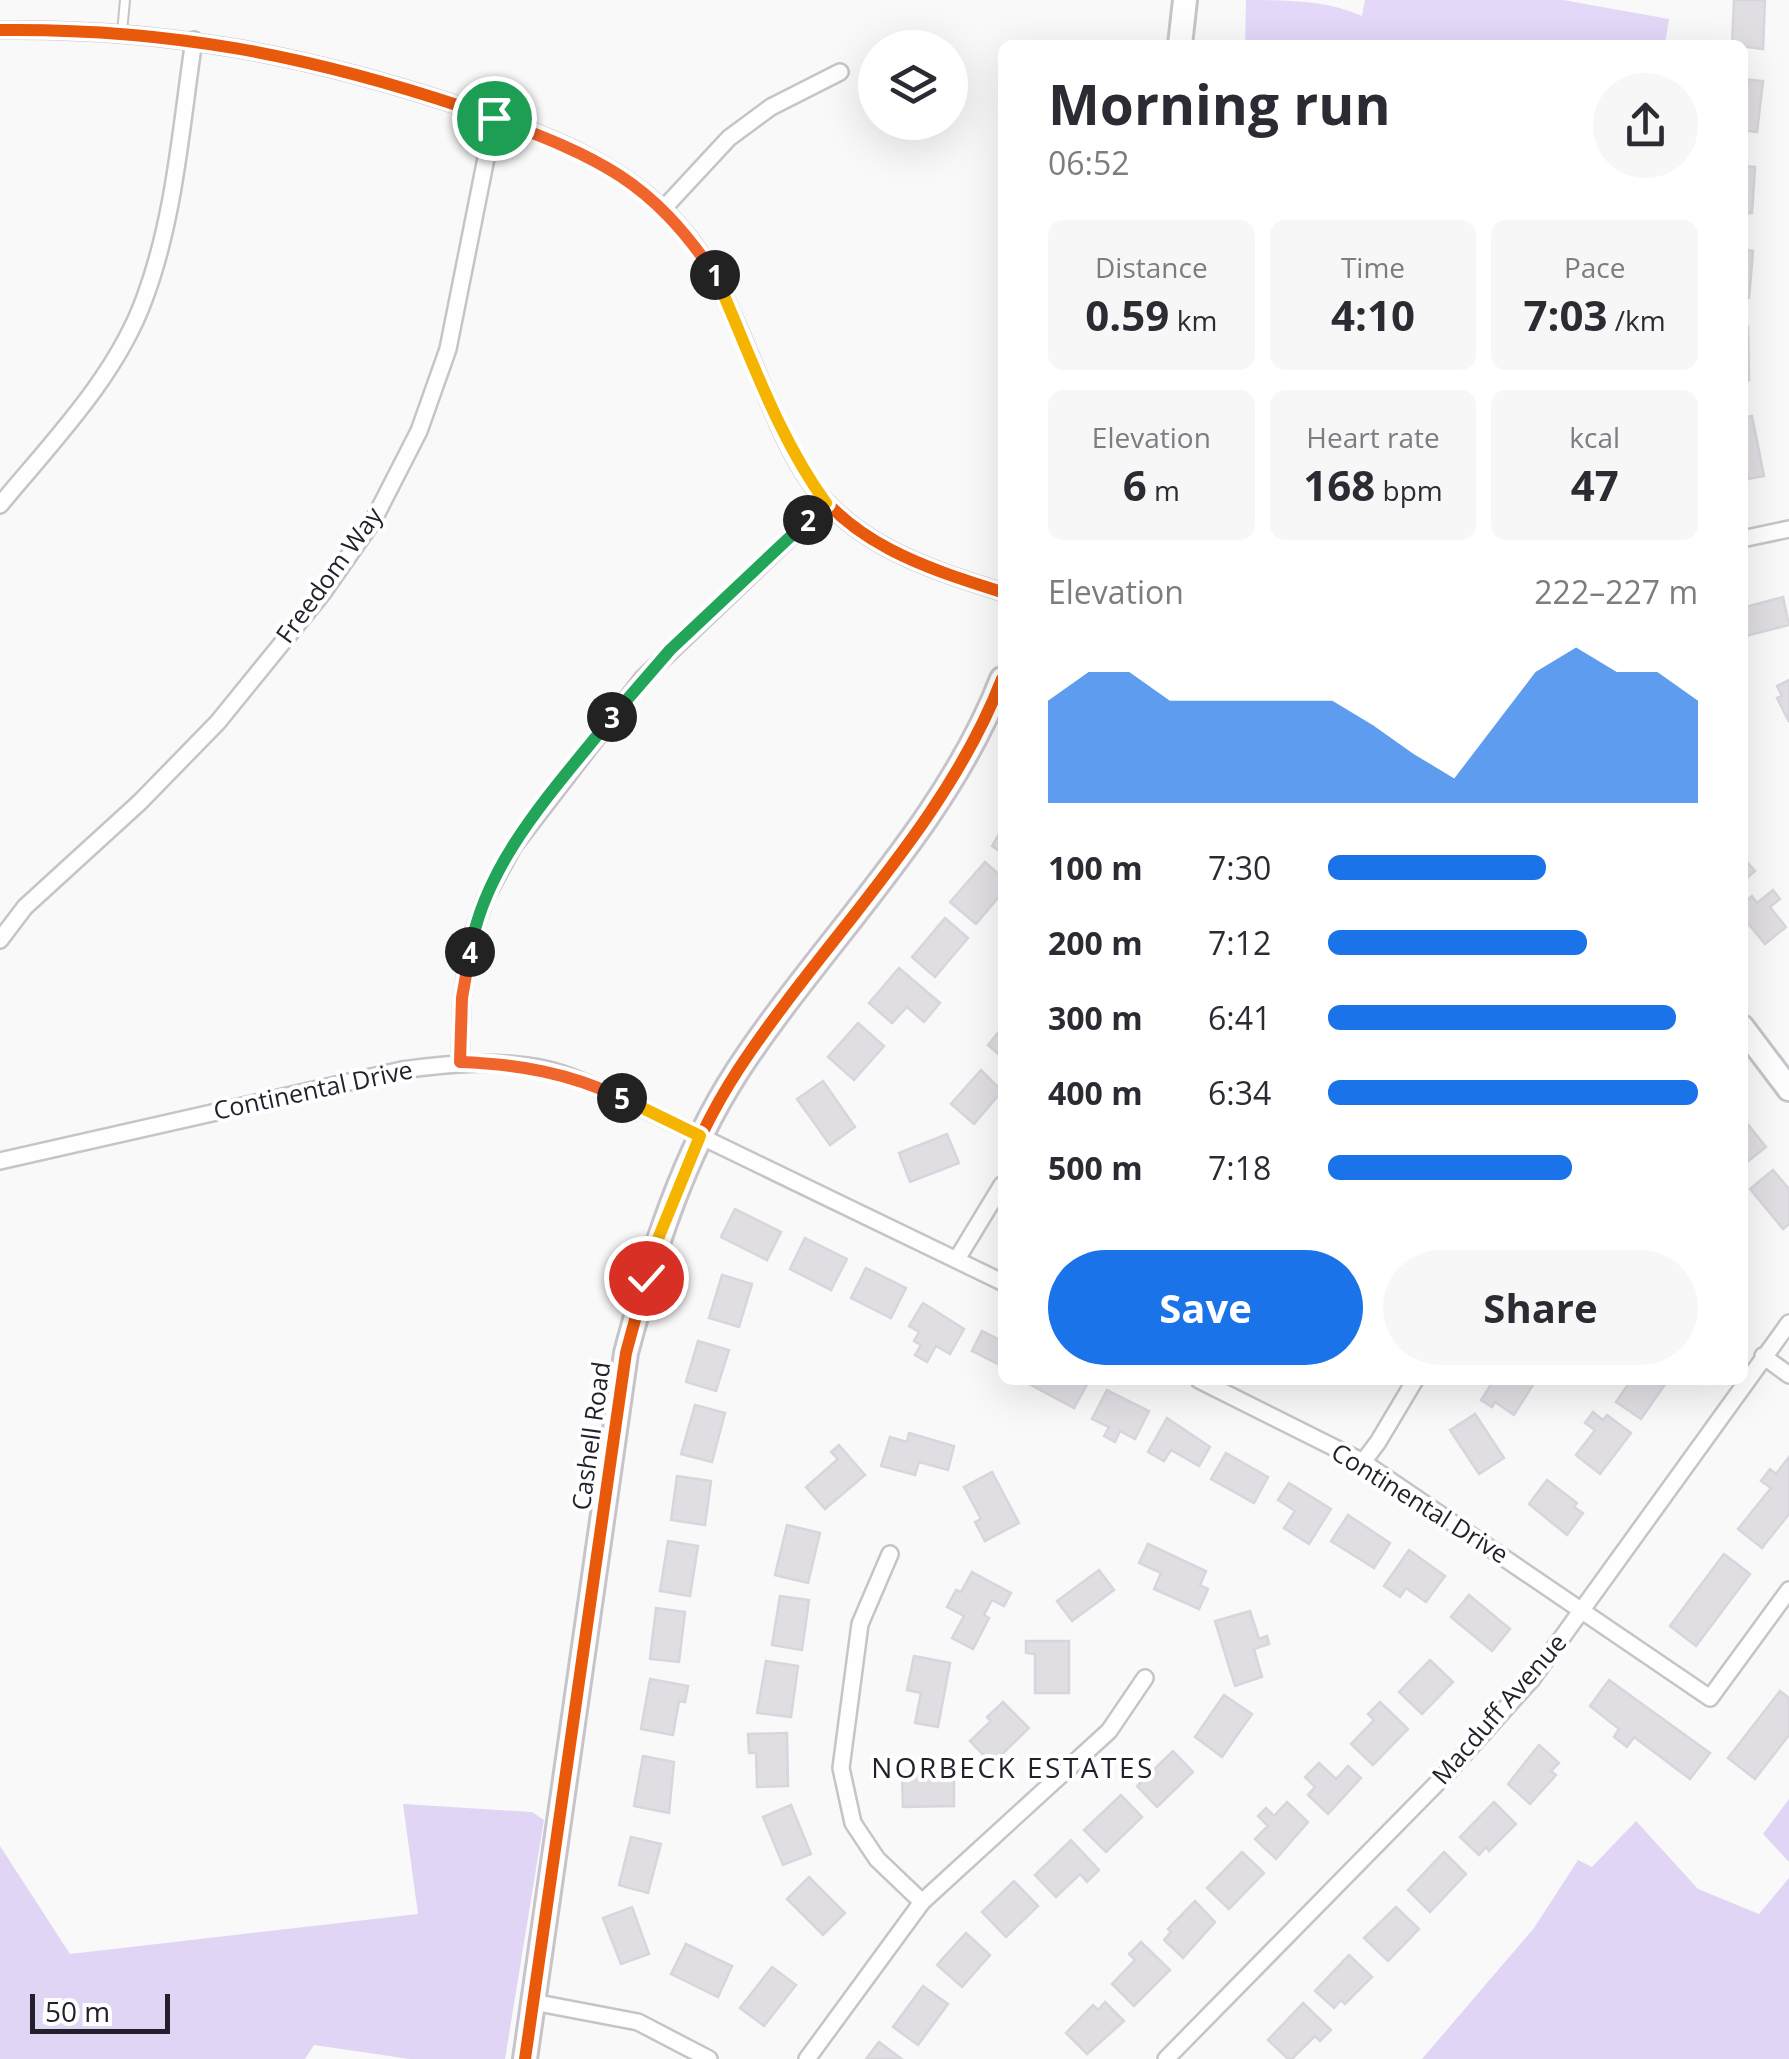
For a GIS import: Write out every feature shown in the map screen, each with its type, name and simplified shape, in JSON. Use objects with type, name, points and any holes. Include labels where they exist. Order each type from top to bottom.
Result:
[{"type":"street","points":[[1181,40],[1185,0]]},
{"type":"street","points":[[0,30],[122,32],[194,40],[341,68],[494,118],[595,159],[630,180],[664,208],[715,274],[782,433],[802,471],[826,503],[855,529],[896,553],[930,569],[998,591]]},
{"type":"street","points":[[0,505],[100,380],[144,300],[168,214],[194,40]]},
{"type":"street","points":[[664,208],[730,138],[771,107],[840,72]]},
{"type":"street","name":"Freedom Way","points":[[0,940],[25,907],[140,802],[218,722],[322,594],[373,521],[419,430],[448,349],[494,118]]},
{"type":"street","points":[[460,1062],[462,998],[472,936],[486,897],[513,847],[642,680],[826,503]]},
{"type":"street","points":[[1748,538],[1789,529]]},
{"type":"street","name":"Cashell Road","points":[[525,2059],[626,1353],[653,1251],[700,1136],[736,1074],[943,795],[998,689]]},
{"type":"street","points":[[1748,1035],[1789,1089]]},
{"type":"street","name":"Continental Drive","points":[[0,1160],[332,1084],[460,1062],[508,1064],[552,1071],[615,1095],[998,1280]]},
{"type":"street","points":[[957,1259],[998,1192]]},
{"type":"street","name":"Macduff Avenue","points":[[1748,1377],[1789,1323]]},
{"type":"street","points":[[1763,1356],[1789,1375]]},
{"type":"street","name":"Continental Drive","points":[[1209,1385],[1363,1462],[1710,1698],[1789,1590]]},
{"type":"street","points":[[1363,1462],[1412,1385]]},
{"type":"street","name":"Macduff Avenue","points":[[1166,2059],[1449,1771],[1532,1679],[1742,1385]]},
{"type":"street","points":[[890,1554],[860,1624],[841,1768],[853,1823],[878,1859],[922,1902]]},
{"type":"street","points":[[807,2059],[922,1902],[1109,1731],[1144,1678]]},
{"type":"street","points":[[533,2002],[638,2022],[709,2059]]},
{"type":"lane","points":[[122,32],[124,0]]},
{"type":"shaded area","points":[[1246,0],[1320,4],[1362,16],[1365,0],[1563,0],[1669,19],[1666,40],[1245,40]]},
{"type":"shaded area","points":[[1789,1799],[1789,1862],[1763,1834]]},
{"type":"shaded area","points":[[403,1804],[532,1812],[544,1820],[505,2059],[410,2059],[314,2045],[305,2059],[0,2059],[0,1846],[70,1954],[418,1914]]},
{"type":"shaded area","points":[[1636,1821],[1698,1889],[1759,1914],[1789,1878],[1789,2059],[1422,2059],[1534,1928],[1578,1860],[1592,1867]]},
{"type":"building","points":[[1734,0],[1765,0],[1763,49],[1748,47],[1748,40],[1732,40]]},
{"type":"building","points":[[1748,80],[1763,81],[1757,132],[1748,131]]},
{"type":"building","points":[[1748,166],[1755,167],[1752,213],[1748,213]]},
{"type":"building","points":[[1748,251],[1753,251],[1748,298]]},
{"type":"building","points":[[1752,416],[1764,476],[1748,479],[1748,417]]},
{"type":"building","points":[[1783,597],[1789,625],[1748,635],[1748,606]]},
{"type":"building","points":[[1789,680],[1789,722],[1777,698],[1782,696],[1777,686]]},
{"type":"building","points":[[985,862],[998,873],[998,898],[976,924],[950,902]]},
{"type":"building","points":[[1773,890],[1780,899],[1770,907],[1786,927],[1765,944],[1748,923],[1748,899],[1752,896],[1757,903]]},
{"type":"building","points":[[945,918],[968,938],[935,977],[912,957]]},
{"type":"building","points":[[899,968],[940,1003],[924,1022],[907,1007],[892,1023],[869,1003]]},
{"type":"building","points":[[858,1023],[884,1046],[854,1080],[828,1057]]},
{"type":"building","points":[[998,1033],[998,1054],[988,1045]]},
{"type":"building","points":[[981,1070],[998,1087],[998,1096],[974,1124],[951,1104]]},
{"type":"building","points":[[823,1081],[855,1127],[830,1145],[797,1099]]},
{"type":"building","points":[[1748,1124],[1766,1147],[1748,1161]]},
{"type":"building","points":[[947,1134],[959,1163],[910,1182],[899,1153]]},
{"type":"building","points":[[1773,1170],[1789,1189],[1789,1224],[1783,1229],[1750,1189]]},
{"type":"building","points":[[735,1209],[781,1232],[767,1260],[721,1237]]},
{"type":"building","points":[[805,1238],[847,1259],[831,1290],[790,1269]]},
{"type":"building","points":[[866,1268],[906,1288],[891,1318],[851,1298]]},
{"type":"building","points":[[722,1275],[752,1284],[739,1327],[709,1318]]},
{"type":"building","points":[[923,1303],[964,1329],[950,1354],[936,1346],[927,1362],[915,1355],[921,1345],[914,1341],[919,1332],[909,1326]]},
{"type":"building","points":[[982,1331],[998,1339],[998,1364],[972,1351]]},
{"type":"building","points":[[698,1341],[729,1350],[716,1391],[686,1382]]},
{"type":"building","points":[[1031,1385],[1087,1385],[1074,1408]]},
{"type":"building","points":[[1491,1385],[1533,1385],[1514,1415],[1495,1402],[1492,1407],[1481,1400]]},
{"type":"building","points":[[1628,1385],[1665,1385],[1641,1419],[1616,1402]]},
{"type":"building","points":[[1107,1390],[1149,1411],[1135,1439],[1120,1431],[1115,1442],[1104,1436],[1109,1427],[1092,1419]]},
{"type":"building","points":[[695,1405],[725,1413],[712,1462],[681,1454]]},
{"type":"building","points":[[1593,1412],[1603,1420],[1607,1415],[1631,1433],[1600,1474],[1576,1455],[1595,1430],[1585,1423]]},
{"type":"building","points":[[1475,1414],[1504,1458],[1479,1474],[1450,1430]]},
{"type":"building","points":[[1167,1418],[1210,1447],[1199,1466],[1171,1450],[1164,1461],[1148,1452]]},
{"type":"building","points":[[909,1433],[954,1446],[948,1470],[919,1462],[915,1475],[881,1466],[890,1437],[907,1442]]},
{"type":"building","points":[[839,1445],[865,1475],[825,1509],[806,1487],[838,1459],[831,1452]]},
{"type":"building","points":[[1226,1453],[1268,1477],[1254,1503],[1211,1479]]},
{"type":"building","points":[[1789,1457],[1789,1514],[1762,1548],[1738,1529],[1771,1488],[1761,1481],[1770,1469],[1776,1474]]},
{"type":"building","points":[[992,1472],[1019,1523],[985,1541],[975,1522],[981,1519],[964,1487]]},
{"type":"building","points":[[677,1476],[711,1481],[705,1525],[671,1520]]},
{"type":"building","points":[[1547,1480],[1577,1503],[1574,1507],[1583,1513],[1567,1535],[1529,1504]]},
{"type":"building","points":[[1289,1483],[1331,1509],[1309,1544],[1284,1528],[1295,1511],[1278,1500]]},
{"type":"building","points":[[1348,1515],[1390,1543],[1374,1568],[1331,1541]]},
{"type":"building","points":[[787,1525],[820,1533],[808,1583],[775,1575]]},
{"type":"building","points":[[668,1541],[698,1546],[690,1596],[660,1591]]},
{"type":"building","points":[[1148,1544],[1206,1571],[1200,1585],[1208,1589],[1199,1609],[1154,1589],[1161,1573],[1139,1563]]},
{"type":"building","points":[[1409,1550],[1445,1576],[1426,1602],[1406,1588],[1400,1597],[1384,1586]]},
{"type":"building","points":[[1724,1554],[1750,1574],[1696,1646],[1670,1626]]},
{"type":"building","points":[[1099,1570],[1114,1590],[1072,1621],[1057,1601]]},
{"type":"building","points":[[972,1572],[1011,1593],[1004,1606],[992,1600],[984,1615],[989,1618],[973,1649],[952,1638],[964,1616],[947,1607]]},
{"type":"building","points":[[1469,1595],[1510,1629],[1492,1651],[1451,1617]]},
{"type":"building","points":[[780,1596],[809,1600],[802,1650],[772,1645]]},
{"type":"building","points":[[656,1608],[685,1612],[679,1662],[650,1659]]},
{"type":"building","points":[[1250,1611],[1259,1639],[1267,1636],[1269,1644],[1254,1649],[1262,1677],[1235,1686],[1215,1621]]},
{"type":"building","points":[[1026,1641],[1069,1641],[1069,1693],[1035,1693],[1035,1654],[1026,1653]]},
{"type":"building","points":[[914,1656],[950,1663],[938,1727],[915,1723],[921,1693],[907,1690]]},
{"type":"building","points":[[1430,1660],[1453,1682],[1422,1714],[1399,1692]]},
{"type":"building","points":[[766,1661],[798,1666],[791,1717],[757,1713]]},
{"type":"building","points":[[650,1679],[688,1686],[685,1702],[679,1701],[673,1735],[641,1729]]},
{"type":"building","points":[[1609,1680],[1710,1753],[1690,1779],[1634,1737],[1627,1747],[1614,1737],[1619,1729],[1590,1706]]},
{"type":"building","points":[[1780,1691],[1789,1698],[1789,1735],[1755,1779],[1728,1758]]},
{"type":"building","points":[[1224,1695],[1252,1714],[1222,1757],[1195,1737]]},
{"type":"building","points":[[1003,1702],[1029,1728],[992,1764],[970,1741],[991,1721],[987,1717]]},
{"type":"building","points":[[1380,1702],[1408,1729],[1373,1765],[1351,1744],[1374,1720],[1368,1714]]},
{"type":"building","points":[[787,1733],[788,1786],[757,1787],[756,1753],[749,1753],[748,1734]]},
{"type":"building","points":[[1539,1745],[1559,1763],[1551,1771],[1556,1775],[1530,1804],[1508,1784]]},
{"type":"building","points":[[1173,1751],[1193,1772],[1157,1807],[1137,1786]]},
{"type":"building","points":[[643,1756],[674,1762],[669,1813],[634,1806]]},
{"type":"building","points":[[1319,1763],[1336,1779],[1348,1766],[1361,1778],[1328,1814],[1308,1795],[1315,1787],[1305,1777]]},
{"type":"building","points":[[954,1772],[954,1806],[903,1807],[902,1773]]},
{"type":"building","points":[[1121,1795],[1142,1817],[1106,1852],[1084,1830]]},
{"type":"building","points":[[1287,1802],[1308,1822],[1276,1859],[1255,1839],[1268,1826],[1258,1816],[1266,1808],[1274,1816]]},
{"type":"building","points":[[1494,1802],[1516,1824],[1489,1851],[1486,1847],[1479,1855],[1460,1837]]},
{"type":"building","points":[[791,1805],[811,1854],[783,1865],[763,1817]]},
{"type":"building","points":[[631,1837],[661,1844],[648,1893],[619,1885]]},
{"type":"building","points":[[1071,1840],[1099,1870],[1087,1882],[1080,1874],[1056,1897],[1035,1875]]},
{"type":"building","points":[[1242,1852],[1264,1873],[1229,1909],[1207,1888]]},
{"type":"building","points":[[1444,1852],[1466,1874],[1430,1912],[1408,1890]]},
{"type":"building","points":[[809,1877],[845,1913],[823,1935],[787,1899]]},
{"type":"building","points":[[1014,1881],[1038,1906],[1006,1937],[982,1912]]},
{"type":"building","points":[[1195,1901],[1215,1922],[1183,1958],[1164,1940],[1171,1932],[1168,1929]]},
{"type":"building","points":[[632,1907],[649,1954],[621,1964],[603,1918]]},
{"type":"building","points":[[1396,1907],[1419,1929],[1388,1961],[1364,1938]]},
{"type":"building","points":[[966,1933],[990,1955],[962,1987],[937,1965]]},
{"type":"building","points":[[1141,1942],[1170,1970],[1134,2006],[1112,1984],[1135,1960],[1129,1954]]},
{"type":"building","points":[[686,1944],[732,1966],[718,1997],[671,1974]]},
{"type":"building","points":[[1349,1955],[1372,1977],[1345,2004],[1341,2000],[1334,2008],[1315,1991]]},
{"type":"building","points":[[772,1967],[796,1985],[764,2026],[740,2008]]},
{"type":"building","points":[[923,1986],[948,2004],[918,2045],[893,2027]]},
{"type":"building","points":[[1105,2002],[1124,2021],[1087,2054],[1066,2033],[1093,2005],[1098,2010]]},
{"type":"building","points":[[1303,2003],[1331,2030],[1320,2041],[1315,2036],[1288,2059],[1268,2040]]},
{"type":"building","points":[[879,2042],[902,2059],[866,2059]]},
{"type":"cycle path","points":[[0,30],[121,34],[236,48],[293,60],[466,108],[589,157],[644,192],[700,253],[732,313],[787,443],[820,495],[841,516],[890,549],[998,591]]},
{"type":"cycle path","points":[[525,2059],[626,1353],[658,1243],[685,1171],[738,1070],[916,833],[978,733],[998,688]]},
{"type":"district","name":"NORBECK ESTATES","points":[[1013,1768]]},
{"type":"route","points":[[494,118],[595,159],[630,180],[664,208],[690,238],[715,274],[782,433],[802,471],[826,503],[642,680],[530,822],[498,871],[472,936],[462,998],[460,1062],[552,1071],[615,1095],[700,1136],[653,1251],[646,1278]]}]
